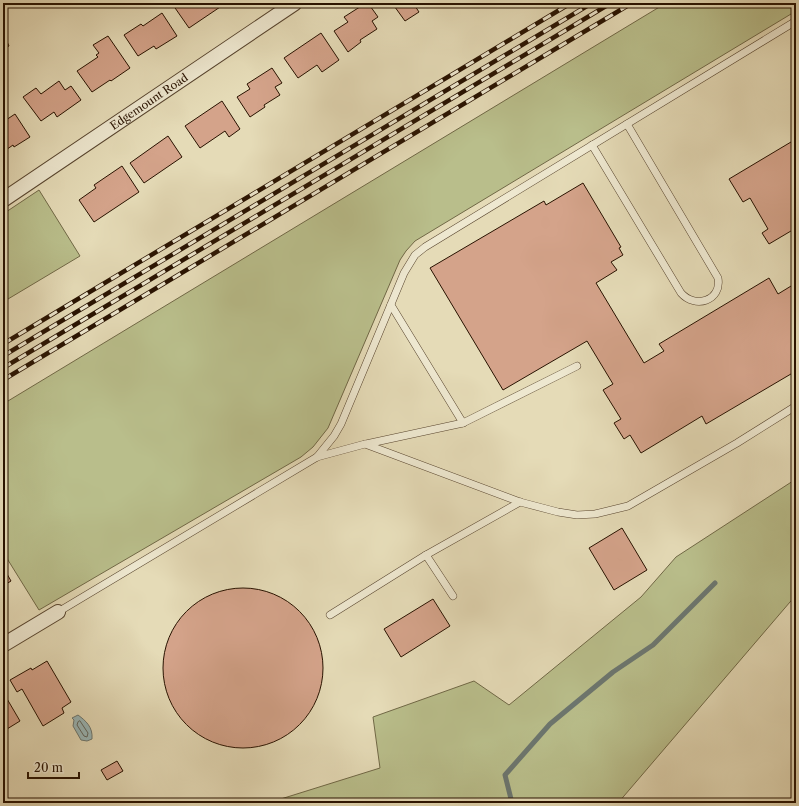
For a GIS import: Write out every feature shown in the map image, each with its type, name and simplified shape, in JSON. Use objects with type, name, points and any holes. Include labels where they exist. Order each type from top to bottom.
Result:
[{"type":"street","name":"Edgemount Road","points":[[3,200],[296,3]]},
{"type":"street","points":[[3,645],[58,612]]},
{"type":"lane","points":[[317,457],[334,436],[341,424],[404,273],[415,255],[425,247],[796,21]]},
{"type":"lane","points":[[592,145],[681,293],[686,298],[693,301],[706,301],[717,292],[720,285],[718,278],[627,124]]},
{"type":"lane","points":[[391,305],[463,423]]},
{"type":"lane","points":[[58,612],[317,457],[365,444],[463,423],[577,366]]},
{"type":"lane","points":[[365,444],[520,502],[558,512],[577,515],[595,514],[628,506],[732,446],[796,406]]},
{"type":"lane","points":[[330,614],[426,555],[520,502]]},
{"type":"lane","points":[[426,555],[453,596]]},
{"type":"green space","points":[[666,3],[796,3],[796,11],[415,241],[400,260],[328,428],[313,447],[301,457],[39,610],[3,552],[3,404]]},
{"type":"green space","points":[[39,190],[80,256],[3,302],[3,214]]},
{"type":"green space","points":[[796,479],[796,595],[618,803],[268,803],[380,768],[373,717],[474,681],[509,705],[641,597],[676,557]]},
{"type":"water","points":[[78,715],[90,728],[92,739],[87,741],[81,740],[73,726],[74,720],[72,718]]},
{"type":"building","points":[[176,3],[226,3],[189,28],[173,5]]},
{"type":"building","points":[[368,3],[378,17],[372,21],[377,29],[360,40],[361,42],[348,52],[334,31],[348,22],[344,17]]},
{"type":"building","points":[[392,3],[413,3],[419,12],[405,21]]},
{"type":"building","points":[[162,13],[177,36],[156,49],[154,46],[138,56],[124,35],[141,24],[143,26]]},
{"type":"building","points":[[3,33],[9,46],[3,49]]},
{"type":"building","points":[[321,33],[339,60],[322,72],[317,65],[298,78],[284,58]]},
{"type":"building","points":[[108,36],[130,68],[92,92],[77,71],[98,57],[96,55],[99,53],[93,45]]},
{"type":"building","points":[[272,68],[282,83],[275,87],[280,95],[264,105],[265,107],[250,117],[237,97],[250,89],[247,84]]},
{"type":"building","points":[[59,81],[65,90],[71,86],[81,100],[57,117],[54,112],[41,121],[23,97],[36,88],[41,94]]},
{"type":"building","points":[[222,101],[240,129],[229,137],[225,131],[200,148],[185,126]]},
{"type":"building","points":[[15,114],[30,137],[14,147],[13,145],[3,152],[3,122]]},
{"type":"building","points":[[168,136],[182,157],[144,183],[130,163]]},
{"type":"building","points":[[796,139],[796,228],[769,244],[762,233],[768,229],[750,198],[743,202],[729,179]]},
{"type":"building","points":[[122,166],[139,192],[94,222],[79,200],[96,188],[94,185]]},
{"type":"building","points":[[583,183],[621,247],[619,248],[623,255],[611,262],[617,270],[596,283],[644,363],[664,351],[659,344],[769,278],[778,294],[796,283],[796,371],[706,424],[702,416],[641,453],[630,435],[624,439],[614,423],[621,419],[603,390],[613,384],[587,341],[503,390],[430,268],[544,201],[546,205]]},
{"type":"building","points":[[622,528],[647,570],[614,590],[589,548]]},
{"type":"building","points":[[3,567],[11,581],[3,586]]},
{"type":"building","points":[[243,588],[274,594],[294,606],[305,617],[317,637],[323,668],[317,699],[305,719],[294,730],[274,742],[243,748],[212,742],[192,730],[181,719],[169,699],[163,668],[169,637],[181,617],[192,606],[212,594]]},
{"type":"building","points":[[433,599],[450,626],[401,657],[384,629]]},
{"type":"building","points":[[47,661],[71,702],[62,708],[64,713],[43,726],[22,689],[17,692],[10,680]]},
{"type":"building","points":[[3,692],[20,721],[7,729],[3,723]]},
{"type":"building","points":[[117,761],[123,771],[107,780],[101,770]]},
{"type":"waterway","points":[[512,803],[505,775],[550,724],[613,672],[653,645],[715,583]]},
{"type":"railway","points":[[3,344],[571,3]]},
{"type":"railway","points":[[3,356],[592,3]]},
{"type":"railway","points":[[3,368],[611,3]]},
{"type":"railway","points":[[3,380],[632,3]]}]
